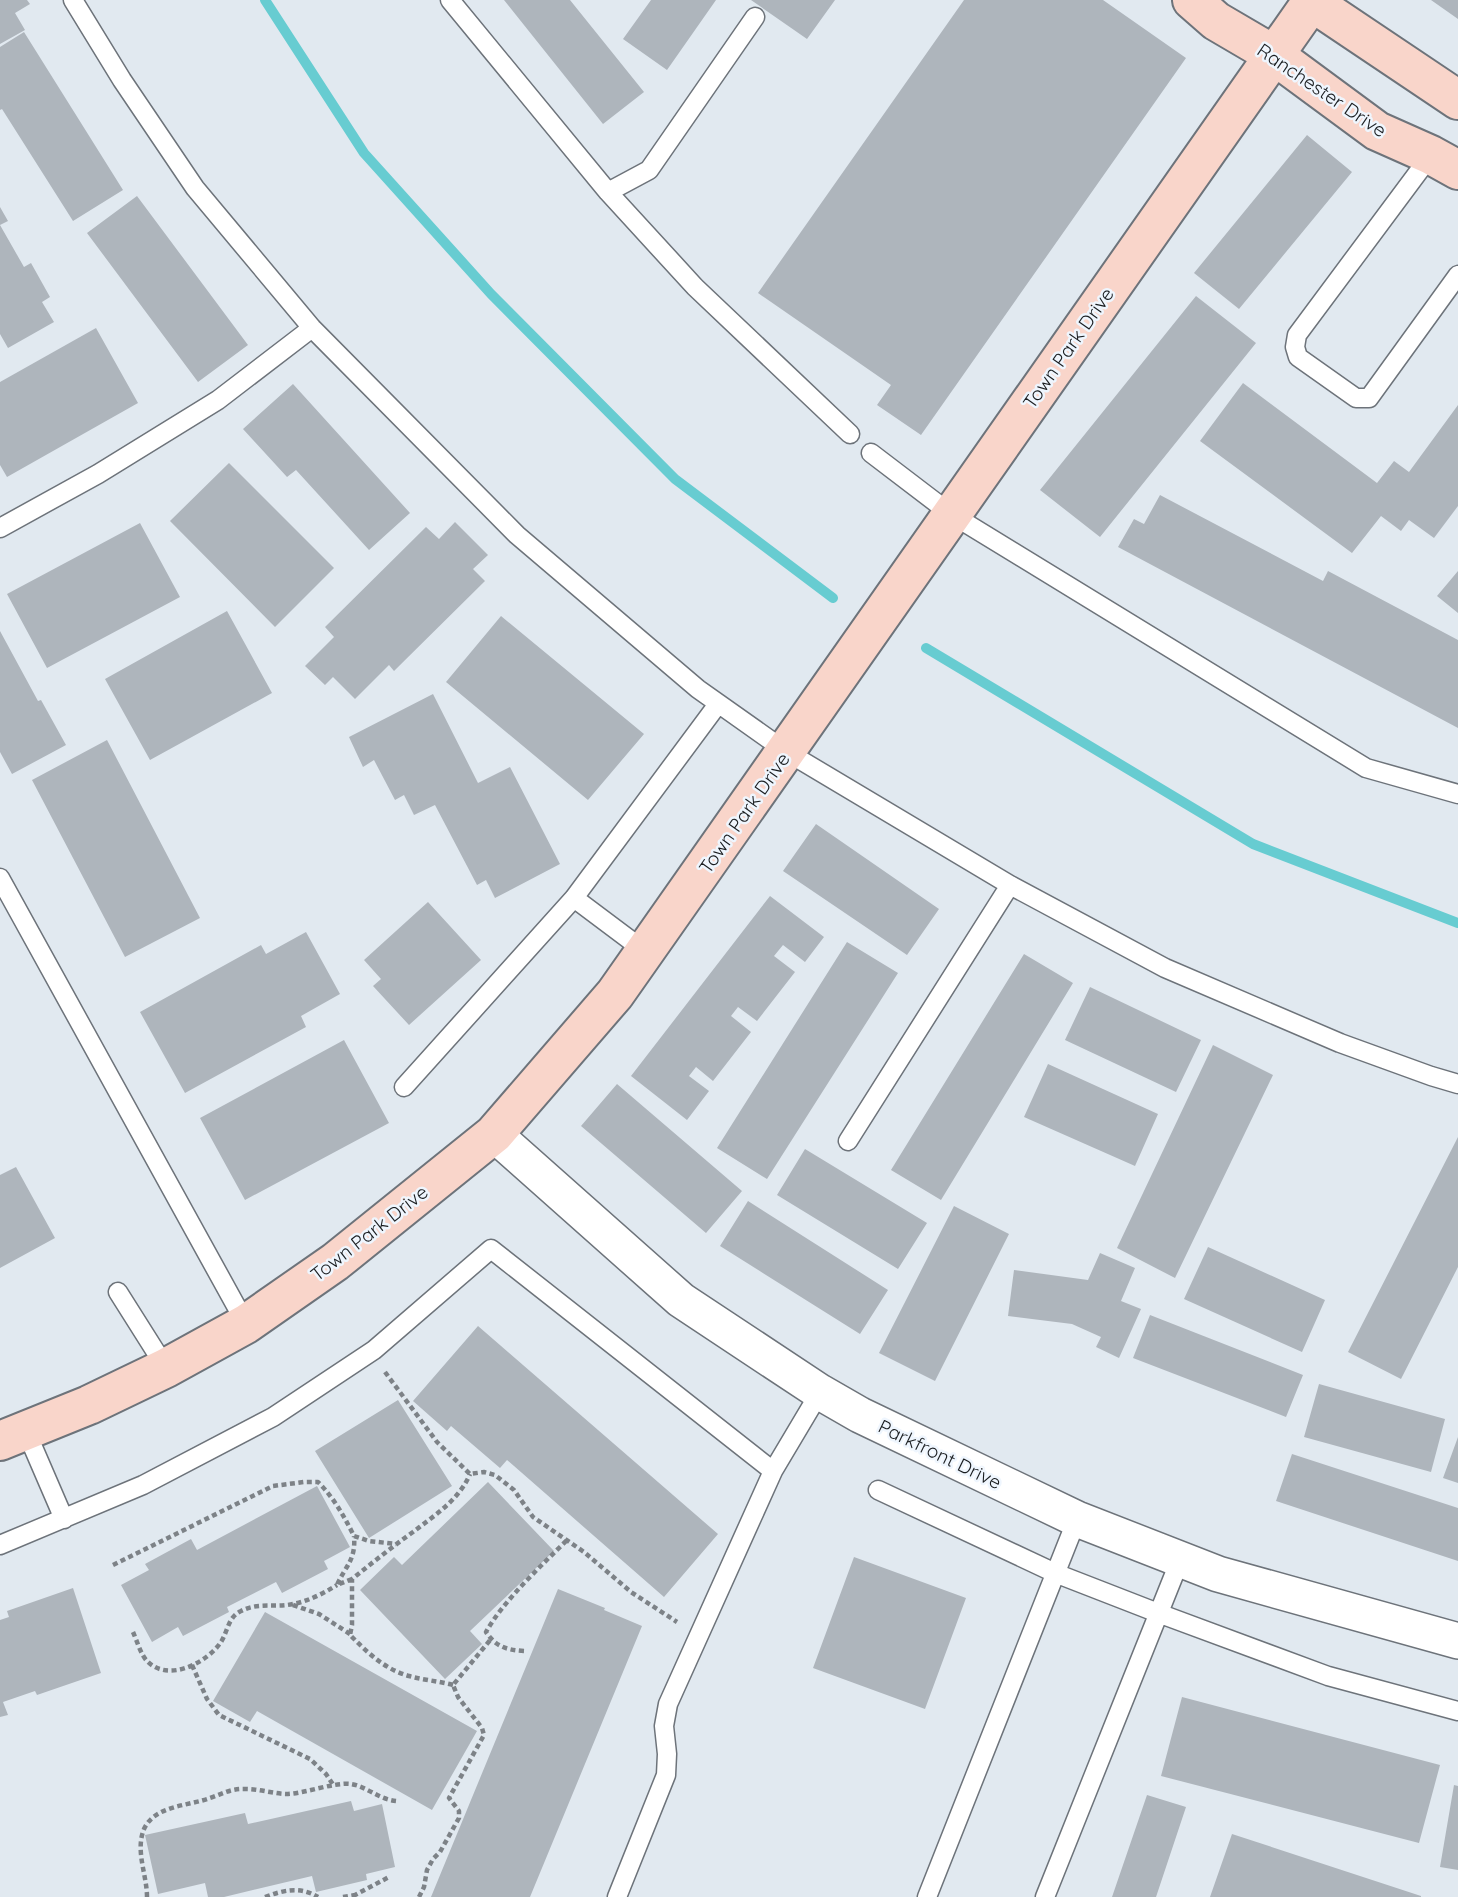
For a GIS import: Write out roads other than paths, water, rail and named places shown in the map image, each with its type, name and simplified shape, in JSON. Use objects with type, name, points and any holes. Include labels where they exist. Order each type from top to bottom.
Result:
[{"type":"street","name":"Ranchester Drive","points":[[1192,0],[1216,21],[1274,55],[1377,131],[1444,163]]},
{"type":"street","name":"Town Park Drive","points":[[13,1436],[89,1405],[166,1368],[246,1324],[335,1262],[494,1134],[615,994],[646,952],[1311,1]]},
{"type":"street","points":[[1311,1],[1458,100]]},
{"type":"street","name":"Parkfront Drive","points":[[494,1134],[681,1300],[820,1392],[871,1421],[1077,1519],[1180,1560],[1218,1574],[1458,1641]]},
{"type":"lane","points":[[73,0],[122,80],[195,188],[312,328],[517,535],[718,704],[787,752],[1010,885],[1165,968],[1340,1043],[1458,1084]]},
{"type":"lane","points":[[450,0],[608,192],[695,287],[850,434]]},
{"type":"lane","points":[[608,192],[649,170],[755,16]]},
{"type":"lane","points":[[1444,163],[1297,335],[1295,347],[1298,357],[1356,398],[1369,398],[1458,275]]},
{"type":"lane","points":[[0,528],[98,474],[218,400],[312,328]]},
{"type":"lane","points":[[871,453],[951,514],[1366,768],[1458,794]]},
{"type":"lane","points":[[404,1087],[574,898],[718,704]]},
{"type":"lane","points":[[0,878],[246,1324]]},
{"type":"lane","points":[[848,1141],[1010,885]]},
{"type":"lane","points":[[574,898],[646,952]]},
{"type":"lane","points":[[0,1545],[143,1485],[273,1417],[371,1352],[491,1249],[773,1471]]},
{"type":"lane","points":[[118,1292],[166,1368]]},
{"type":"lane","points":[[617,1897],[666,1775],[664,1726],[668,1704],[773,1471],[820,1392]]},
{"type":"lane","points":[[13,1436],[64,1519]]},
{"type":"lane","points":[[878,1490],[1055,1573],[1158,1614],[1328,1676],[1458,1711]]},
{"type":"lane","points":[[927,1897],[1077,1519]]},
{"type":"lane","points":[[1045,1897],[1180,1560]]},
{"type":"waterway","points":[[265,0],[364,153],[491,294],[675,479],[833,598]]},
{"type":"waterway","points":[[926,648],[1253,844],[1458,923]]}]
